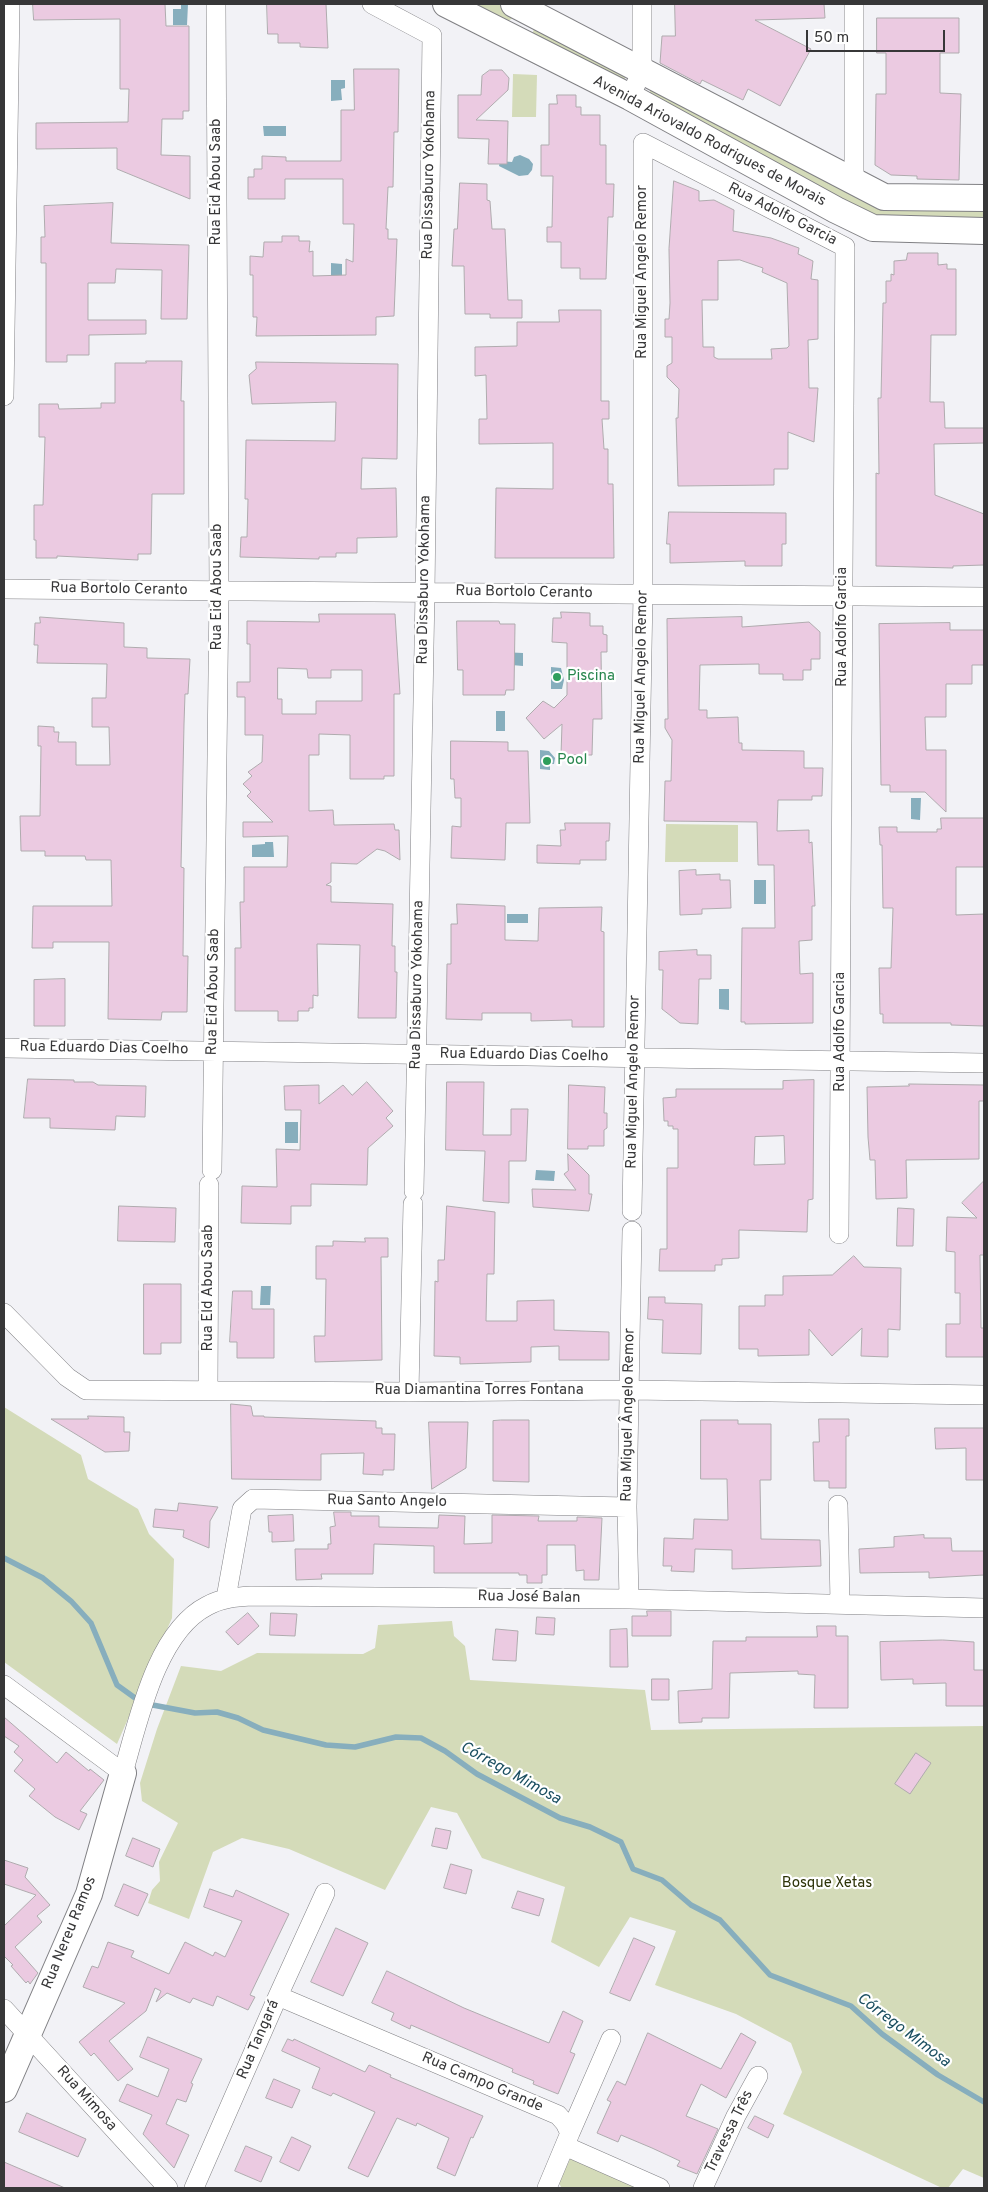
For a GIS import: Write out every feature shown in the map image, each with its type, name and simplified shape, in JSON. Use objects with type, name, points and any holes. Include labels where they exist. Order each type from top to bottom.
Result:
[{"type":"street","points":[[4,396],[10,4]]},
{"type":"street","name":"Rua Eid Abou Saab","points":[[211,1178],[219,591],[216,4]]},
{"type":"street","name":"Rua Dissaburo Yokohama","points":[[372,4],[432,36],[425,592],[409,1392]]},
{"type":"street","name":"Avenida Ariovaldo Rodrigues de Morais","points":[[446,4],[630,97],[836,210],[873,228],[984,230]]},
{"type":"street","name":"Avenida Ariovaldo Rodrigues de Morais","points":[[514,4],[884,197],[984,198]]},
{"type":"street","points":[[630,97],[642,71],[642,4]]},
{"type":"street","points":[[854,4],[854,183]]},
{"type":"street","name":"Rua Miguel Angelo Remor","points":[[632,1211],[643,594],[643,143]]},
{"type":"street","name":"Rua Adolfo Garcia","points":[[643,143],[845,247],[839,1234]]},
{"type":"street","name":"Rua Bortolo Ceranto","points":[[4,588],[984,597]]},
{"type":"street","name":"Rua Eduardo Dias Coelho","points":[[4,1048],[984,1063]]},
{"type":"street","name":"Rua Eld Abou Saab","points":[[208,1390],[211,1178]]},
{"type":"street","name":"Rua Miguel Ângelo Remor","points":[[629,1599],[627,1507],[632,1231]]},
{"type":"street","name":"Rua Diamantina Torres Fontana","points":[[4,1313],[67,1377],[86,1390],[409,1392],[630,1390],[984,1395]]},
{"type":"street","name":"Rua Santo Angelo","points":[[226,1598],[242,1509],[253,1499],[627,1507]]},
{"type":"street","points":[[838,1505],[840,1603]]},
{"type":"street","name":"Rua José Balan","points":[[140,1716],[163,1653],[186,1620],[206,1606],[226,1598],[251,1596],[629,1599],[984,1608]]},
{"type":"street","points":[[4,1685],[123,1772]]},
{"type":"street","name":"Rua Nereu Ramos","points":[[4,2089],[89,1894],[140,1716]]},
{"type":"street","name":"Rua Tangará","points":[[194,2188],[325,1893]]},
{"type":"street","name":"Rua Campo Grande","points":[[278,1996],[558,2115],[565,2123],[567,2140],[660,2188]]},
{"type":"street","name":"Rua Mimosa","points":[[4,2009],[168,2188]]},
{"type":"street","points":[[546,2188],[611,2039]]},
{"type":"street","name":"Travessa Três","points":[[702,2188],[736,2116],[758,2076]]},
{"type":"green space","points":[[471,4],[499,4],[512,10],[514,17],[507,22]]},
{"type":"green space","points":[[534,29],[627,75],[622,83],[532,35]]},
{"type":"green space","points":[[513,74],[537,75],[536,117],[512,117]]},
{"type":"green space","points":[[650,88],[879,207],[984,209],[984,221],[876,219],[650,96]]},
{"type":"green space","points":[[666,824],[738,825],[738,862],[665,862]]},
{"type":"green space","points":[[4,1407],[81,1455],[88,1479],[138,1509],[149,1534],[174,1559],[172,1618],[117,1744],[4,1662]]},
{"type":"green space","name":"Bosque Xetas","points":[[452,1621],[454,1636],[465,1646],[470,1680],[645,1690],[651,1730],[984,1726],[984,2178],[963,2169],[948,2188],[942,2188],[783,2114],[802,2072],[791,2043],[736,2014],[655,1985],[676,1931],[630,1917],[599,1967],[551,1942],[565,1887],[482,1858],[457,1813],[431,1807],[385,1890],[289,1849],[242,1838],[213,1852],[189,1919],[148,1903],[152,1890],[160,1881],[159,1862],[178,1823],[142,1801],[140,1783],[157,1729],[181,1666],[221,1671],[257,1653],[363,1654],[375,1648],[378,1625]]},
{"type":"green space","points":[[570,2159],[644,2188],[561,2187],[559,2183]]},
{"type":"water","points":[[181,4],[188,4],[187,25],[173,25],[173,9],[181,9]]},
{"type":"water","points":[[331,80],[345,80],[345,88],[341,89],[342,100],[331,101]]},
{"type":"water","points":[[263,126],[286,126],[286,136],[264,136]]},
{"type":"water","points":[[520,155],[529,159],[533,164],[532,170],[528,175],[519,176],[499,166],[500,161],[512,162],[514,157]]},
{"type":"water","points":[[331,263],[342,264],[342,285],[331,285]]},
{"type":"water","points":[[501,652],[523,653],[523,666],[500,664]]},
{"type":"water","name":"Piscina","points":[[551,667],[561,668],[564,680],[562,689],[551,689]]},
{"type":"water","points":[[496,711],[505,711],[505,731],[496,731]]},
{"type":"water","name":"Pool","points":[[540,750],[549,751],[555,758],[554,764],[550,764],[550,770],[540,769]]},
{"type":"water","points":[[911,798],[921,798],[920,820],[911,819]]},
{"type":"water","points":[[265,842],[273,842],[274,857],[252,857],[252,845],[265,844]]},
{"type":"water","points":[[754,880],[766,880],[766,904],[754,904]]},
{"type":"water","points":[[507,914],[528,914],[528,923],[507,923]]},
{"type":"water","points":[[719,989],[729,989],[729,1010],[719,1009]]},
{"type":"water","points":[[285,1122],[298,1122],[298,1143],[285,1143]]},
{"type":"water","points":[[536,1170],[555,1171],[554,1181],[535,1180]]},
{"type":"water","points":[[261,1286],[271,1286],[270,1305],[260,1305]]},
{"type":"building","points":[[33,4],[165,4],[166,26],[189,26],[189,111],[183,111],[183,119],[162,119],[161,155],[190,156],[190,199],[117,169],[117,148],[36,149],[36,123],[128,122],[129,89],[120,89],[120,19],[34,20]]},
{"type":"building","points":[[267,4],[326,4],[328,48],[300,47],[300,43],[278,43],[278,34],[268,34]]},
{"type":"building","points":[[675,4],[824,4],[825,18],[755,20],[811,49],[780,106],[748,89],[743,100],[702,80],[700,84],[660,63],[662,36],[675,36]]},
{"type":"building","points":[[877,18],[959,18],[959,53],[940,53],[940,93],[961,94],[959,180],[917,179],[917,176],[891,175],[875,165],[876,94],[886,94],[886,53],[877,53]]},
{"type":"building","points":[[354,69],[399,69],[398,132],[394,132],[393,187],[388,187],[386,229],[388,229],[388,239],[397,239],[394,316],[376,317],[376,335],[256,336],[257,317],[253,317],[253,275],[250,275],[250,256],[263,257],[264,242],[282,242],[282,236],[299,236],[299,241],[310,241],[309,252],[313,251],[313,276],[346,275],[346,259],[353,262],[354,224],[343,224],[343,179],[285,179],[285,199],[248,199],[248,177],[254,177],[254,169],[262,169],[262,156],[286,157],[286,161],[341,161],[341,110],[354,110]]},
{"type":"building","points":[[490,70],[502,70],[509,78],[508,90],[476,120],[508,121],[507,164],[488,164],[489,139],[458,138],[458,95],[481,95],[482,76]]},
{"type":"building","points":[[557,95],[576,95],[576,107],[581,107],[581,115],[600,115],[600,145],[606,145],[606,184],[614,184],[613,217],[608,217],[606,279],[580,279],[580,268],[561,268],[561,242],[547,242],[547,227],[552,227],[553,176],[541,176],[541,145],[549,145],[549,104],[557,104]]},
{"type":"building","points":[[674,181],[699,191],[699,201],[714,200],[734,210],[733,231],[771,238],[799,248],[798,254],[813,261],[811,279],[818,280],[818,339],[808,340],[809,388],[818,388],[814,442],[788,432],[788,469],[774,469],[774,485],[678,486],[676,418],[678,418],[679,389],[667,377],[667,366],[672,363],[672,337],[665,337],[665,319],[669,319],[670,303],[669,249]],"holes":[[[740,260],[763,268],[762,272],[787,283],[789,346],[787,348],[771,349],[772,359],[718,359],[714,357],[714,347],[703,347],[702,300],[718,300],[718,261]]]},
{"type":"building","points":[[460,183],[487,184],[487,200],[490,201],[492,229],[505,229],[508,300],[522,300],[522,318],[490,318],[490,314],[465,314],[464,266],[452,266],[454,229],[457,229]]},
{"type":"building","points":[[113,203],[111,243],[189,245],[187,319],[161,319],[162,270],[116,269],[115,283],[88,283],[88,320],[146,320],[146,334],[89,335],[89,355],[67,355],[67,362],[46,362],[46,263],[41,263],[41,237],[45,237],[44,206]]},
{"type":"building","points":[[908,253],[938,253],[938,265],[947,264],[947,269],[956,269],[956,335],[931,335],[930,402],[944,402],[945,428],[984,428],[984,443],[934,444],[935,495],[984,514],[984,565],[953,566],[953,568],[876,566],[876,473],[879,474],[878,398],[881,398],[883,303],[886,303],[886,281],[891,281],[891,274],[894,275],[894,261],[906,260]]},
{"type":"building","points":[[559,310],[601,310],[601,401],[609,401],[609,419],[602,419],[604,449],[608,449],[608,484],[613,484],[614,558],[495,558],[496,488],[553,489],[553,443],[479,444],[479,419],[487,419],[486,375],[475,376],[475,347],[517,346],[517,322],[559,322]]},
{"type":"building","points":[[146,361],[182,361],[181,401],[184,401],[184,494],[152,494],[151,554],[138,554],[138,560],[57,556],[57,558],[36,558],[34,505],[43,505],[45,437],[39,437],[39,404],[58,404],[59,409],[101,408],[101,403],[115,403],[115,363],[146,363]]},
{"type":"building","points":[[256,362],[398,364],[397,459],[362,458],[361,489],[396,488],[397,537],[357,538],[357,553],[336,553],[336,557],[319,557],[319,559],[240,557],[241,537],[247,537],[248,499],[245,499],[246,440],[335,441],[336,402],[252,404],[249,375],[256,369]]},
{"type":"building","points":[[669,512],[786,513],[786,544],[782,544],[782,566],[745,566],[745,561],[670,563],[670,544],[667,544]]},
{"type":"building","points":[[561,612],[590,613],[590,626],[603,626],[603,634],[607,635],[607,652],[601,652],[602,719],[593,719],[592,755],[561,755],[562,724],[544,739],[526,718],[543,701],[554,708],[567,695],[567,643],[552,642],[553,618],[561,618]]},
{"type":"building","points":[[319,614],[395,614],[400,694],[394,694],[394,776],[384,776],[384,779],[350,779],[350,735],[319,734],[319,755],[309,755],[309,811],[333,810],[334,825],[394,824],[395,830],[399,830],[400,860],[385,851],[377,849],[357,864],[331,863],[331,882],[326,885],[331,886],[331,902],[393,904],[392,946],[395,946],[395,972],[397,972],[396,1018],[358,1018],[360,945],[317,944],[318,996],[313,995],[313,1008],[309,1008],[309,1011],[298,1011],[298,1021],[278,1021],[278,1011],[235,1011],[235,948],[241,948],[240,902],[244,902],[244,867],[287,867],[288,836],[243,837],[243,822],[273,822],[247,796],[251,792],[243,784],[252,776],[248,772],[262,762],[263,735],[245,735],[245,697],[237,697],[237,682],[250,682],[250,644],[247,644],[247,621],[319,622]],"holes":[[[278,668],[307,669],[308,678],[331,678],[331,670],[362,670],[362,701],[316,701],[316,714],[282,714],[282,699],[278,699]]]},
{"type":"building","points":[[40,617],[124,623],[124,647],[147,648],[147,658],[190,659],[188,694],[185,694],[181,867],[184,868],[183,956],[188,956],[187,1012],[162,1012],[161,1020],[108,1019],[109,942],[53,942],[53,948],[32,948],[33,906],[112,906],[111,860],[86,860],[85,856],[45,856],[45,851],[21,851],[20,816],[40,816],[41,746],[38,746],[38,726],[54,727],[54,732],[59,732],[58,742],[76,742],[76,765],[110,765],[109,727],[92,727],[92,698],[106,698],[107,664],[37,663],[38,645],[34,645],[35,623],[40,623]]},
{"type":"building","points":[[742,617],[742,627],[809,622],[820,632],[820,659],[811,659],[811,670],[803,670],[803,680],[783,680],[783,674],[759,674],[759,664],[700,665],[699,710],[707,710],[707,718],[738,717],[739,743],[742,743],[742,750],[804,751],[804,768],[823,768],[822,796],[812,796],[812,800],[778,800],[777,831],[809,830],[809,843],[812,842],[815,906],[812,906],[812,940],[799,941],[800,974],[813,973],[813,1023],[745,1024],[745,1022],[741,1022],[742,928],[775,928],[774,865],[758,865],[757,822],[664,821],[665,781],[671,781],[672,740],[665,728],[665,719],[668,719],[667,619]]},
{"type":"building","points":[[457,621],[499,621],[500,624],[515,624],[514,690],[506,690],[505,695],[463,695],[463,670],[458,670]]},
{"type":"building","points":[[950,623],[950,630],[984,630],[984,665],[972,665],[972,684],[946,684],[946,717],[925,717],[926,750],[946,750],[946,812],[925,792],[890,792],[890,785],[881,785],[879,624]]},
{"type":"building","points":[[451,741],[508,742],[508,751],[528,751],[530,823],[506,823],[505,860],[451,858],[452,826],[461,827],[461,798],[455,798],[454,779],[451,779]]},
{"type":"building","points":[[941,818],[984,818],[984,867],[956,867],[956,915],[984,914],[984,1026],[951,1025],[951,1023],[883,1023],[883,1014],[880,1014],[879,968],[891,968],[893,908],[883,908],[882,845],[880,845],[879,827],[897,827],[897,832],[937,832],[937,829],[941,829]]},
{"type":"building","points":[[565,823],[610,823],[609,841],[606,841],[606,860],[580,860],[580,864],[537,863],[537,845],[561,846],[560,830],[565,830]]},
{"type":"building","points":[[696,870],[696,875],[720,874],[720,880],[730,880],[731,908],[702,909],[702,914],[680,915],[679,871]]},
{"type":"building","points":[[457,904],[505,906],[505,940],[538,941],[539,908],[602,907],[601,931],[604,932],[604,1027],[572,1027],[572,1020],[531,1021],[531,1013],[482,1013],[482,1020],[446,1019],[447,964],[451,964],[451,924],[457,924]]},
{"type":"building","points":[[697,950],[697,955],[711,955],[711,979],[699,979],[698,1024],[680,1023],[662,1009],[663,970],[659,970],[659,952]]},
{"type":"building","points":[[65,979],[65,1026],[34,1026],[34,980]]},
{"type":"building","points":[[28,1079],[74,1080],[74,1082],[93,1082],[98,1085],[146,1086],[145,1117],[116,1116],[115,1130],[50,1128],[50,1118],[24,1118]]},
{"type":"building","points":[[814,1080],[813,1199],[808,1200],[807,1232],[739,1230],[739,1258],[722,1259],[722,1265],[715,1265],[715,1271],[659,1271],[660,1249],[667,1249],[667,1168],[678,1168],[678,1129],[673,1129],[673,1126],[668,1126],[668,1121],[664,1121],[663,1098],[676,1097],[676,1089],[783,1089],[783,1081]],"holes":[[[784,1136],[785,1164],[754,1165],[755,1137]]]},
{"type":"building","points":[[367,1082],[393,1111],[386,1118],[393,1126],[368,1148],[367,1185],[311,1184],[311,1206],[291,1206],[291,1224],[241,1223],[242,1186],[277,1187],[276,1149],[300,1150],[301,1110],[285,1110],[284,1086],[319,1085],[319,1104],[343,1085],[352,1095]]},
{"type":"building","points":[[447,1082],[484,1082],[483,1135],[511,1135],[511,1109],[528,1109],[526,1161],[509,1161],[509,1203],[483,1201],[485,1151],[446,1150]]},
{"type":"building","points":[[909,1084],[984,1085],[984,1101],[979,1101],[979,1159],[906,1160],[907,1198],[876,1199],[875,1160],[870,1160],[868,1137],[867,1087],[909,1086]]},
{"type":"building","points":[[569,1085],[605,1087],[604,1113],[607,1113],[607,1128],[604,1130],[604,1146],[588,1146],[588,1149],[568,1149]]},
{"type":"building","points":[[568,1154],[589,1175],[589,1194],[592,1194],[589,1211],[533,1207],[532,1189],[576,1190],[564,1174],[568,1171]]},
{"type":"building","points":[[984,1181],[984,1255],[980,1255],[981,1328],[984,1328],[984,1357],[946,1357],[946,1324],[960,1324],[960,1293],[955,1293],[955,1252],[946,1251],[947,1217],[977,1218],[962,1203]]},
{"type":"building","points":[[119,1206],[176,1208],[175,1242],[118,1241]]},
{"type":"building","points":[[447,1206],[495,1212],[494,1274],[487,1274],[486,1321],[517,1321],[517,1301],[554,1300],[554,1330],[609,1332],[609,1360],[559,1360],[559,1346],[531,1347],[531,1362],[460,1364],[460,1357],[434,1356],[435,1281],[438,1282],[438,1260],[444,1260]]},
{"type":"building","points":[[898,1208],[914,1209],[913,1246],[897,1246]]},
{"type":"building","points":[[365,1238],[388,1238],[388,1257],[381,1257],[382,1360],[315,1362],[314,1336],[325,1336],[326,1279],[316,1279],[316,1246],[333,1246],[333,1241],[365,1242]]},
{"type":"building","points":[[854,1256],[864,1267],[901,1268],[900,1330],[888,1329],[888,1357],[861,1356],[862,1328],[832,1356],[809,1329],[809,1355],[758,1356],[758,1349],[739,1349],[739,1306],[765,1306],[765,1295],[783,1295],[783,1276],[832,1275]]},
{"type":"building","points":[[144,1284],[181,1284],[181,1343],[161,1343],[161,1354],[144,1354]]},
{"type":"building","points":[[233,1291],[252,1291],[252,1309],[274,1309],[274,1358],[237,1358],[237,1342],[230,1342]]},
{"type":"building","points":[[649,1297],[665,1297],[665,1303],[702,1304],[701,1354],[662,1353],[663,1320],[648,1319]]},
{"type":"building","points":[[231,1404],[251,1406],[253,1416],[376,1421],[376,1428],[382,1428],[382,1434],[395,1434],[394,1470],[383,1470],[383,1475],[363,1474],[364,1453],[321,1454],[321,1480],[232,1479]]},
{"type":"building","points":[[88,1416],[124,1417],[124,1432],[130,1432],[129,1451],[105,1452],[51,1419],[88,1419]]},
{"type":"building","points":[[819,1419],[849,1419],[849,1436],[846,1436],[846,1488],[829,1488],[829,1481],[814,1481],[813,1442],[819,1442]]},
{"type":"building","points":[[529,1420],[529,1482],[493,1481],[493,1421]]},
{"type":"building","points":[[701,1420],[738,1420],[738,1424],[771,1424],[771,1480],[760,1480],[761,1539],[820,1540],[821,1566],[732,1569],[732,1550],[695,1549],[694,1572],[671,1571],[672,1566],[663,1566],[664,1538],[693,1539],[694,1519],[728,1520],[727,1479],[701,1479]]},
{"type":"building","points":[[429,1422],[468,1422],[466,1468],[432,1489]]},
{"type":"building","points":[[935,1428],[984,1428],[984,1480],[966,1480],[966,1448],[936,1449]]},
{"type":"building","points":[[179,1503],[218,1507],[210,1521],[209,1548],[183,1537],[184,1530],[153,1527],[155,1509],[177,1511]]},
{"type":"building","points":[[334,1512],[351,1512],[351,1516],[379,1516],[379,1527],[438,1528],[439,1515],[465,1516],[464,1544],[492,1543],[492,1515],[539,1516],[538,1521],[577,1521],[577,1517],[602,1518],[599,1580],[584,1580],[584,1570],[576,1571],[575,1545],[547,1545],[547,1575],[542,1575],[542,1583],[527,1583],[527,1575],[519,1575],[519,1573],[434,1573],[434,1546],[374,1544],[373,1574],[321,1574],[322,1579],[296,1580],[295,1549],[328,1549],[328,1544],[331,1544],[330,1527],[335,1526]]},
{"type":"building","points":[[293,1515],[294,1541],[272,1542],[272,1532],[269,1532],[268,1516]]},
{"type":"building","points":[[924,1535],[924,1538],[951,1538],[952,1551],[984,1551],[984,1575],[929,1578],[929,1572],[860,1573],[859,1549],[894,1547],[894,1537]]},
{"type":"building","points":[[647,1611],[671,1611],[671,1636],[632,1636],[632,1616],[647,1616]]},
{"type":"building","points":[[248,1613],[259,1626],[238,1645],[226,1632]]},
{"type":"building","points":[[271,1613],[297,1614],[295,1636],[270,1635]]},
{"type":"building","points":[[537,1617],[555,1618],[554,1635],[536,1634]]},
{"type":"building","points":[[817,1626],[836,1626],[836,1636],[848,1636],[848,1708],[814,1708],[815,1675],[798,1674],[798,1671],[730,1673],[729,1718],[702,1718],[702,1722],[679,1723],[678,1691],[712,1689],[713,1641],[746,1641],[746,1637],[817,1637]]},
{"type":"building","points":[[496,1629],[518,1631],[516,1661],[493,1660]]},
{"type":"building","points":[[627,1629],[628,1667],[610,1667],[610,1630]]},
{"type":"building","points":[[943,1640],[974,1642],[974,1670],[984,1670],[984,1706],[946,1706],[946,1683],[913,1684],[913,1679],[881,1680],[880,1642]]},
{"type":"building","points":[[652,1679],[669,1679],[669,1700],[652,1700]]},
{"type":"building","points":[[4,1717],[57,1763],[66,1752],[89,1771],[90,1769],[104,1780],[80,1811],[87,1814],[79,1830],[55,1817],[29,1796],[35,1789],[14,1771],[23,1760],[14,1752],[19,1746],[4,1736]]},
{"type":"building","points":[[916,1753],[931,1763],[910,1794],[895,1784]]},
{"type":"building","points":[[436,1828],[451,1831],[447,1849],[432,1846]]},
{"type":"building","points":[[133,1838],[160,1849],[153,1867],[126,1856]]},
{"type":"building","points":[[4,1860],[28,1868],[25,1877],[50,1905],[37,1916],[42,1922],[15,1947],[38,1973],[30,1984],[28,1981],[26,1983],[11,1966],[13,1965],[4,1958],[4,1926],[36,1895],[4,1884]]},
{"type":"building","points":[[451,1864],[472,1870],[466,1894],[444,1888]]},
{"type":"building","points":[[124,1884],[148,1894],[138,1916],[115,1906]]},
{"type":"building","points":[[210,1889],[233,1897],[236,1890],[289,1914],[250,1995],[255,1997],[248,2010],[217,1996],[213,2006],[193,1998],[190,2003],[167,1993],[156,2002],[161,1991],[155,1988],[146,2011],[109,2041],[133,2069],[118,2081],[94,2053],[91,2056],[79,2042],[125,2003],[83,1987],[92,1966],[98,1968],[108,1942],[134,1951],[131,1957],[169,1974],[185,1942],[213,1956],[215,1952],[225,1957],[242,1921],[204,1907]]},
{"type":"building","points":[[518,1891],[544,1899],[539,1916],[512,1908]]},
{"type":"building","points":[[336,1928],[368,1943],[343,1996],[311,1982]]},
{"type":"building","points":[[634,1938],[655,1947],[630,2001],[610,1993]]},
{"type":"building","points":[[387,1971],[464,2008],[549,2043],[563,2011],[583,2021],[570,2052],[575,2054],[558,2094],[533,2084],[534,2081],[512,2072],[513,2069],[411,2025],[410,2029],[391,2020],[394,2013],[372,2003]]},
{"type":"building","points":[[648,2033],[721,2069],[741,2033],[756,2042],[726,2098],[701,2084],[686,2116],[718,2129],[697,2174],[677,2166],[680,2161],[621,2135],[618,2142],[597,2133],[611,2102],[607,2100],[617,2081],[625,2085]]},
{"type":"building","points":[[148,2037],[202,2059],[191,2083],[193,2084],[186,2102],[177,2099],[166,2124],[189,2135],[174,2168],[143,2134],[152,2115],[119,2101],[127,2084],[158,2097],[169,2069],[140,2057]]},
{"type":"building","points":[[288,2039],[293,2041],[294,2039],[365,2072],[369,2065],[391,2075],[390,2077],[483,2116],[473,2138],[471,2137],[455,2176],[437,2168],[449,2138],[417,2123],[416,2126],[397,2118],[368,2177],[348,2168],[375,2112],[333,2093],[331,2096],[312,2088],[320,2068],[282,2051]]},
{"type":"building","points":[[274,2079],[300,2090],[292,2108],[266,2098]]},
{"type":"building","points":[[27,2113],[86,2139],[78,2157],[19,2132]]},
{"type":"building","points":[[755,2116],[774,2125],[768,2138],[748,2128]]},
{"type":"building","points":[[292,2137],[311,2146],[299,2171],[280,2162]]},
{"type":"building","points":[[246,2146],[272,2157],[261,2182],[235,2171]]},
{"type":"building","points":[[4,2162],[65,2188],[4,2188]]},
{"type":"waterway","name":"Córrego Mimosa","points":[[4,1558],[43,1578],[71,1601],[91,1623],[117,1685],[142,1703],[195,1713],[217,1712],[238,1718],[263,1730],[326,1745],[355,1747],[396,1737],[421,1738],[445,1751],[477,1774],[560,1818],[590,1827],[621,1842],[633,1869],[662,1880],[691,1905],[720,1920],[770,1975],[851,2006],[882,2034],[938,2075],[984,2102]]},
{"type":"place","name":"Piscina","points":[[557,677]]},
{"type":"place","name":"Pool","points":[[547,761]]}]
